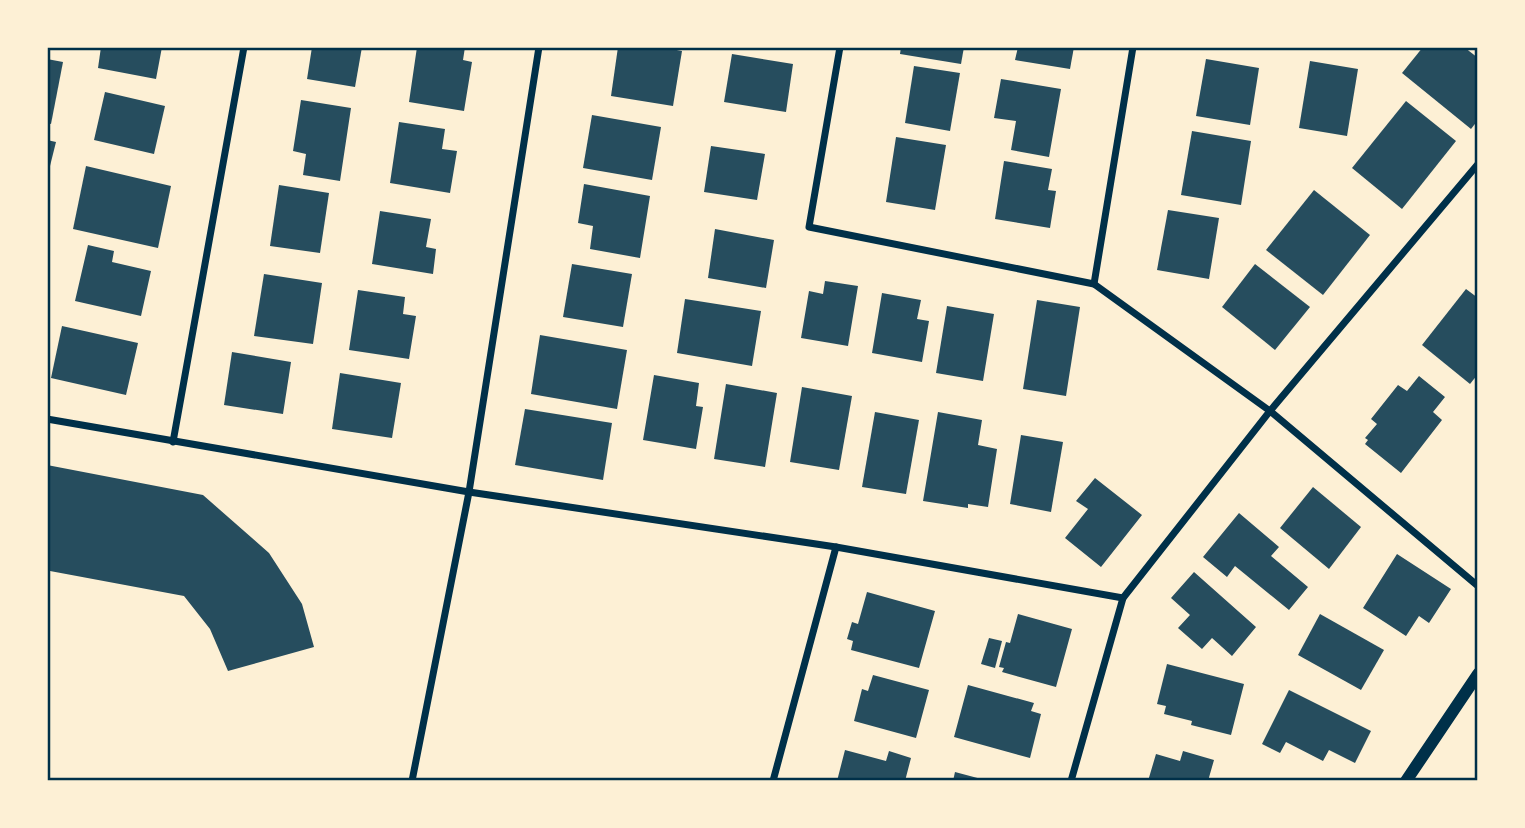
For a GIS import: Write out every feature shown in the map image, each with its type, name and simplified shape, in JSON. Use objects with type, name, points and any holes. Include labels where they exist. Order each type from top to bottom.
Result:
[{"type":"street","points":[[173,442],[244,47]]},
{"type":"street","points":[[412,781],[469,492],[539,47]]},
{"type":"street","points":[[840,47],[809,227],[1094,284],[1270,411],[1478,586]]},
{"type":"street","points":[[1094,284],[1133,47]]},
{"type":"street","points":[[1071,781],[1123,598],[1270,411],[1478,164]]},
{"type":"street","points":[[47,419],[469,492],[836,547],[1123,598]]},
{"type":"street","points":[[773,781],[836,547]]},
{"type":"street","points":[[1406,781],[1478,674]]},
{"type":"building","points":[[101,47],[162,47],[156,79],[98,68]]},
{"type":"building","points":[[312,47],[362,47],[355,87],[307,79]]},
{"type":"building","points":[[417,47],[465,47],[463,60],[472,62],[464,111],[409,102]]},
{"type":"building","points":[[618,47],[661,47],[682,51],[673,106],[611,96]]},
{"type":"building","points":[[901,47],[964,47],[961,64],[900,54]]},
{"type":"building","points":[[1018,47],[1074,47],[1070,69],[1015,60]]},
{"type":"building","points":[[1423,47],[1464,47],[1478,58],[1478,120],[1471,129],[1402,73]]},
{"type":"building","points":[[732,54],[793,64],[786,112],[724,102]]},
{"type":"building","points":[[47,59],[63,62],[51,124],[47,123]]},
{"type":"building","points":[[1206,59],[1259,68],[1250,125],[1196,116]]},
{"type":"building","points":[[1310,61],[1358,69],[1347,136],[1299,128]]},
{"type":"building","points":[[914,66],[960,73],[950,131],[905,123]]},
{"type":"building","points":[[1001,79],[1061,89],[1049,157],[1011,150],[1016,121],[994,118]]},
{"type":"building","points":[[105,92],[165,106],[154,154],[94,140]]},
{"type":"building","points":[[301,100],[351,108],[340,181],[303,175],[306,154],[293,151]]},
{"type":"building","points":[[1406,101],[1456,141],[1402,209],[1352,168]]},
{"type":"building","points":[[592,115],[661,127],[652,180],[583,168]]},
{"type":"building","points":[[399,122],[445,129],[442,149],[457,151],[450,193],[390,183]]},
{"type":"building","points":[[1192,131],[1251,141],[1241,205],[1181,195]]},
{"type":"building","points":[[896,137],[946,145],[935,210],[886,202]]},
{"type":"building","points":[[47,140],[56,142],[48,174],[47,174]]},
{"type":"building","points":[[711,146],[765,154],[757,200],[704,192]]},
{"type":"building","points":[[1004,161],[1052,169],[1048,190],[1056,191],[1050,228],[995,219]]},
{"type":"building","points":[[86,166],[171,186],[158,248],[73,229]]},
{"type":"building","points":[[584,184],[650,196],[640,258],[590,249],[593,226],[578,223]]},
{"type":"building","points":[[279,185],[329,193],[320,253],[270,246]]},
{"type":"building","points":[[1314,190],[1370,235],[1323,295],[1266,250]]},
{"type":"building","points":[[1168,210],[1219,218],[1209,279],[1157,270]]},
{"type":"building","points":[[380,211],[431,219],[426,247],[436,249],[433,274],[372,264]]},
{"type":"building","points":[[715,229],[774,240],[766,288],[708,278]]},
{"type":"building","points":[[88,245],[114,251],[112,262],[151,271],[141,316],[75,301]]},
{"type":"building","points":[[572,264],[632,274],[623,327],[563,317]]},
{"type":"building","points":[[1255,264],[1310,307],[1275,350],[1222,307]]},
{"type":"building","points":[[264,274],[322,283],[313,344],[254,336]]},
{"type":"building","points":[[825,281],[858,286],[848,346],[801,338],[809,291],[823,294]]},
{"type":"building","points":[[1466,289],[1478,298],[1478,374],[1470,384],[1422,345]]},
{"type":"building","points":[[358,290],[405,297],[403,314],[416,316],[409,359],[349,350]]},
{"type":"building","points":[[882,293],[921,300],[917,319],[929,321],[922,362],[872,353]]},
{"type":"building","points":[[685,299],[761,311],[752,366],[677,353]]},
{"type":"building","points":[[1037,300],[1080,307],[1066,396],[1023,389]]},
{"type":"building","points":[[947,306],[994,314],[983,381],[936,373]]},
{"type":"building","points":[[62,326],[138,343],[126,395],[51,378]]},
{"type":"building","points":[[540,335],[627,350],[617,409],[531,394]]},
{"type":"building","points":[[232,352],[291,362],[283,414],[224,405]]},
{"type":"building","points":[[340,373],[401,383],[392,438],[332,429]]},
{"type":"building","points":[[654,375],[699,383],[696,406],[703,407],[696,449],[643,440]]},
{"type":"building","points":[[1419,376],[1445,397],[1433,412],[1442,420],[1401,473],[1365,444],[1368,440],[1365,438],[1377,424],[1371,419],[1398,385],[1407,391]]},
{"type":"building","points":[[726,384],[777,393],[765,467],[714,459]]},
{"type":"building","points":[[802,387],[852,396],[839,470],[790,462]]},
{"type":"building","points":[[525,409],[612,423],[603,480],[515,465]]},
{"type":"building","points":[[875,412],[919,420],[906,494],[862,487]]},
{"type":"building","points":[[938,412],[982,420],[978,445],[997,449],[988,507],[968,504],[968,508],[923,501]]},
{"type":"building","points":[[1021,435],[1063,442],[1051,512],[1010,504]]},
{"type":"building","points":[[47,465],[203,495],[269,553],[302,604],[314,647],[228,671],[210,629],[184,596],[50,571],[47,577]]},
{"type":"building","points":[[1095,478],[1142,515],[1101,567],[1065,538],[1088,509],[1076,501]]},
{"type":"building","points":[[1313,487],[1361,527],[1329,569],[1280,528]]},
{"type":"building","points":[[1239,513],[1279,547],[1271,556],[1308,587],[1289,610],[1235,566],[1227,577],[1203,557]]},
{"type":"building","points":[[1397,554],[1451,589],[1429,623],[1419,616],[1406,636],[1363,608]]},
{"type":"building","points":[[1194,572],[1256,627],[1232,656],[1212,638],[1202,649],[1178,628],[1190,615],[1171,598]]},
{"type":"building","points":[[867,592],[935,611],[919,668],[851,650],[853,641],[847,639],[852,622],[858,624]]},
{"type":"building","points":[[1018,614],[1072,629],[1056,687],[1002,672],[1004,668],[999,667],[1006,642],[1010,643]]},
{"type":"building","points":[[1320,614],[1384,650],[1361,690],[1298,655]]},
{"type":"building","points":[[989,638],[1002,641],[995,668],[981,664]]},
{"type":"building","points":[[1167,664],[1244,684],[1231,735],[1191,725],[1192,721],[1164,714],[1166,706],[1157,704]]},
{"type":"building","points":[[873,675],[929,690],[916,738],[854,721],[862,689],[868,691]]},
{"type":"building","points":[[968,685],[1034,703],[1031,711],[1041,714],[1030,758],[954,737]]},
{"type":"building","points":[[1289,690],[1371,731],[1355,763],[1329,750],[1323,761],[1286,742],[1280,753],[1262,744]]},
{"type":"building","points":[[845,750],[886,761],[889,751],[911,758],[905,781],[837,781]]},
{"type":"building","points":[[1183,751],[1214,760],[1208,781],[1148,781],[1156,754],[1180,761]]},
{"type":"building","points":[[955,772],[985,780],[985,781],[953,781]]}]
